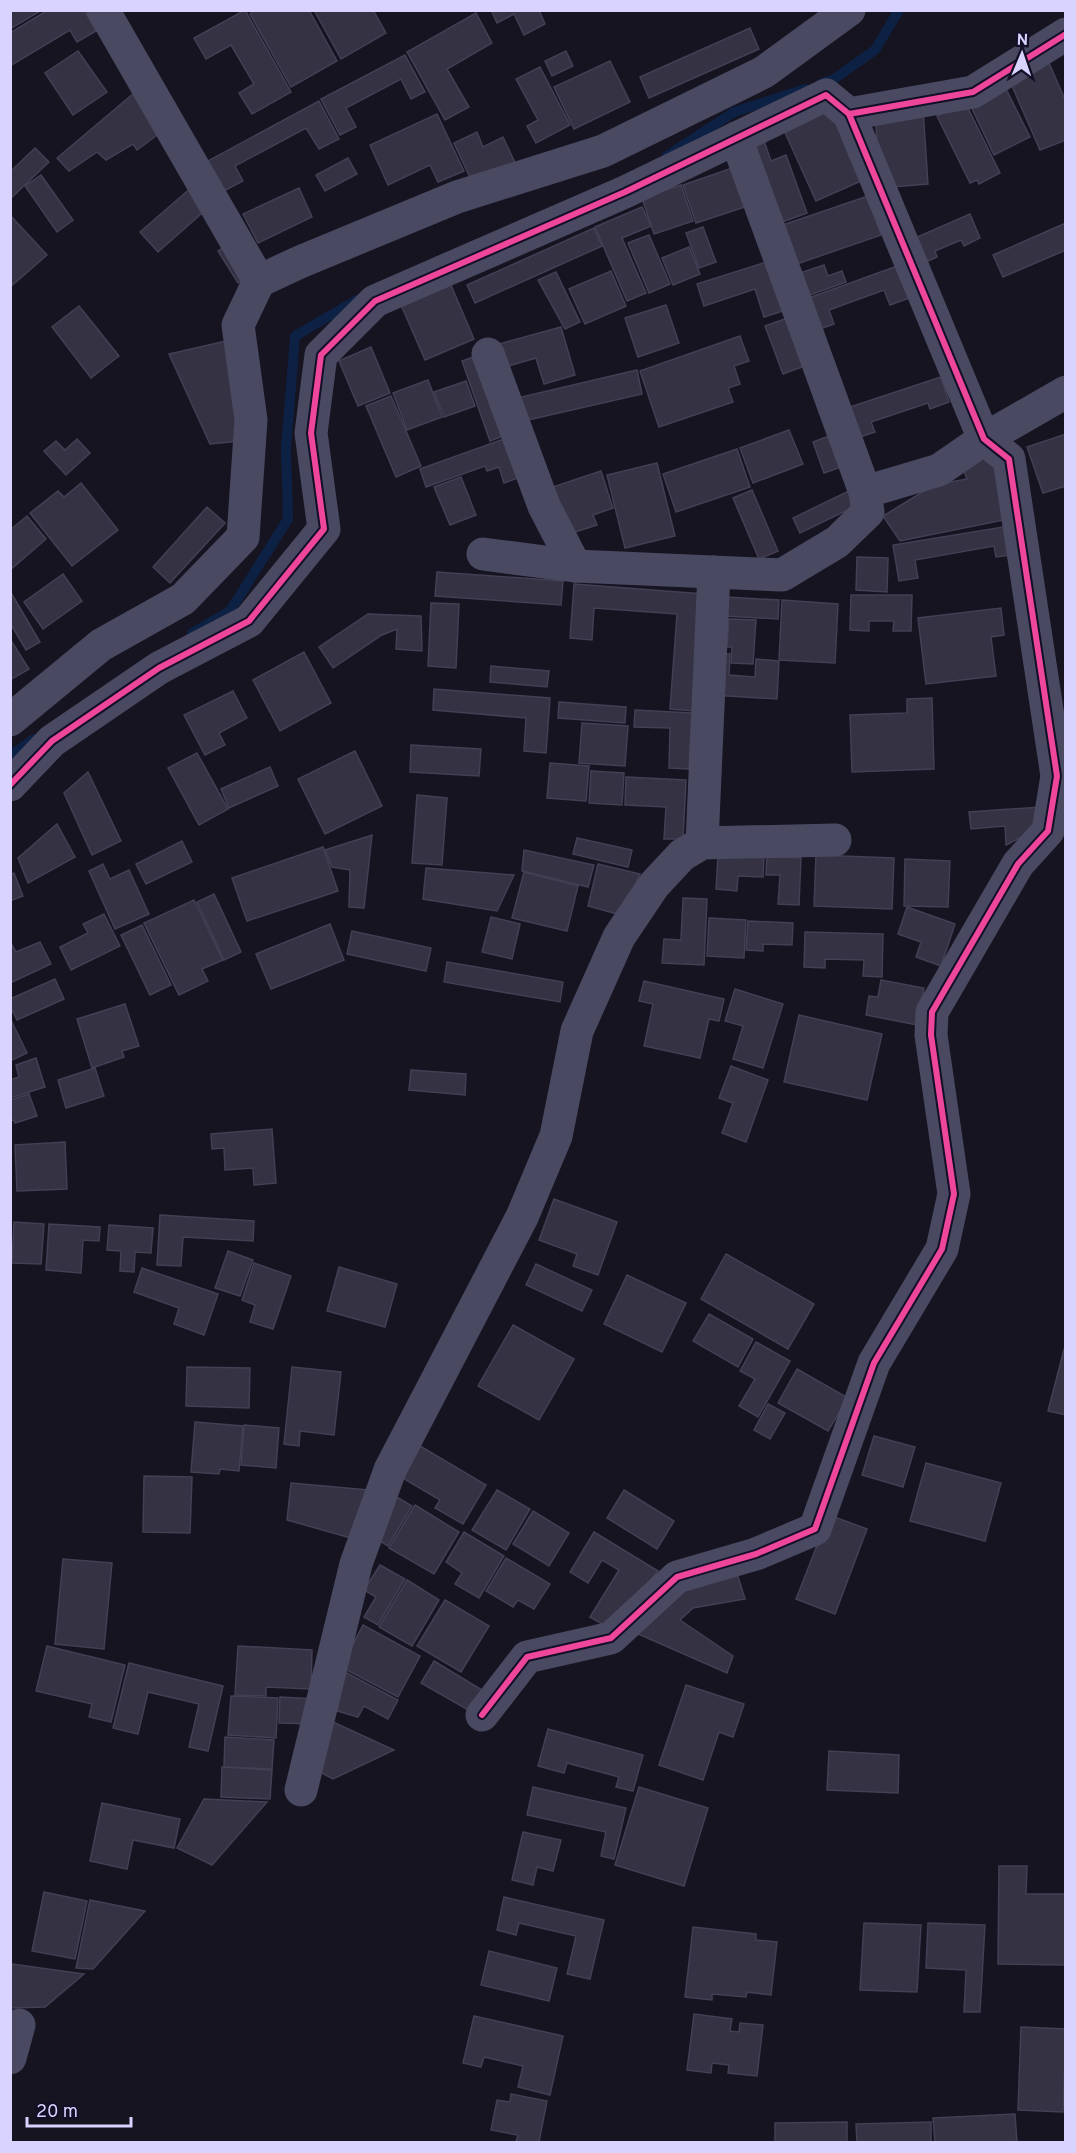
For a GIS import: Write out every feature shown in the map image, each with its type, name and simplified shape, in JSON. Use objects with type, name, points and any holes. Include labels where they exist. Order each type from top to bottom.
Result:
[{"type":"street","points":[[103,10],[259,281]]},
{"type":"street","points":[[10,720],[101,645],[183,599],[243,537],[251,420],[238,325],[259,281],[457,197],[603,151],[764,72],[849,10]]},
{"type":"street","points":[[849,114],[973,92],[1065,34]]},
{"type":"street","points":[[10,785],[52,741],[159,668],[249,621],[324,529],[311,433],[321,355],[375,301],[625,192],[826,95],[849,114],[984,439],[1009,459],[1057,776],[1048,831],[1018,864],[932,1012],[931,1035],[954,1194],[942,1249],[874,1363],[815,1529],[756,1554],[677,1577],[610,1638],[527,1657],[482,1715]]},
{"type":"street","points":[[483,554],[575,566],[782,575],[837,542],[868,512],[865,492],[736,138]]},
{"type":"street","points":[[488,354],[544,506],[575,566]]},
{"type":"street","points":[[865,492],[939,470],[984,439],[1065,392]]},
{"type":"street","points":[[702,843],[714,572]]},
{"type":"street","points":[[301,1790],[356,1564],[390,1470],[522,1217],[556,1136],[577,1031],[619,937],[654,885],[682,855],[702,843],[835,840]]},
{"type":"street","points":[[10,2058],[19,2025]]},
{"type":"building","points":[[10,10],[42,10],[10,29]]},
{"type":"building","points":[[48,10],[84,10],[96,31],[77,42],[70,30],[10,66],[10,33]]},
{"type":"building","points":[[245,10],[291,92],[252,114],[239,93],[254,84],[231,45],[206,59],[194,38]]},
{"type":"building","points":[[255,10],[309,10],[337,61],[291,87],[250,14]]},
{"type":"building","points":[[314,10],[373,10],[386,33],[341,59]]},
{"type":"building","points":[[491,10],[539,10],[545,24],[524,35],[514,14],[497,23]]},
{"type":"building","points":[[476,13],[492,43],[447,69],[469,107],[445,120],[407,52]]},
{"type":"building","points":[[750,28],[759,49],[649,98],[640,77]]},
{"type":"building","points":[[78,51],[107,92],[73,115],[45,73]]},
{"type":"building","points":[[566,51],[573,66],[552,76],[545,61]]},
{"type":"building","points":[[405,55],[425,92],[411,99],[401,79],[346,108],[356,127],[340,135],[321,99]]},
{"type":"building","points":[[610,61],[630,102],[574,129],[554,87]]},
{"type":"building","points":[[1049,63],[1066,102],[1066,140],[1040,150],[1009,79]]},
{"type":"building","points":[[540,67],[570,125],[536,143],[527,126],[538,120],[516,79]]},
{"type":"building","points":[[1004,85],[1030,137],[994,155],[969,102]]},
{"type":"building","points":[[134,93],[161,132],[137,150],[133,144],[106,160],[97,152],[69,171],[57,158]]},
{"type":"building","points":[[319,101],[339,139],[319,149],[306,128],[235,166],[243,181],[222,192],[206,162]]},
{"type":"building","points":[[965,102],[1000,173],[979,184],[977,180],[970,183],[937,116]]},
{"type":"building","points":[[829,105],[863,180],[816,201],[782,126]]},
{"type":"building","points":[[923,109],[928,184],[880,188],[875,112]]},
{"type":"building","points":[[437,114],[464,171],[438,182],[430,165],[388,185],[370,145]]},
{"type":"building","points":[[477,132],[483,147],[503,137],[517,167],[474,186],[454,143]]},
{"type":"building","points":[[762,135],[771,161],[786,155],[807,213],[771,226],[740,143]]},
{"type":"building","points":[[35,148],[49,162],[10,199],[10,172]]},
{"type":"building","points":[[348,158],[357,174],[325,191],[316,175]]},
{"type":"building","points":[[744,164],[757,203],[696,223],[683,185]]},
{"type":"building","points":[[41,175],[73,220],[57,232],[25,186]]},
{"type":"building","points":[[681,185],[693,221],[654,234],[642,198]]},
{"type":"building","points":[[192,187],[209,207],[158,252],[140,232]]},
{"type":"building","points":[[299,188],[312,217],[258,243],[243,214]]},
{"type":"building","points":[[868,196],[881,235],[788,267],[774,228]]},
{"type":"building","points":[[642,207],[651,226],[622,238],[646,293],[627,301],[595,227]]},
{"type":"building","points":[[970,214],[980,238],[964,246],[961,240],[935,251],[937,257],[917,266],[906,242]]},
{"type":"building","points":[[10,215],[47,255],[10,287]]},
{"type":"building","points":[[1066,223],[1066,250],[1003,277],[993,255]]},
{"type":"building","points":[[703,227],[716,262],[699,268],[686,233]]},
{"type":"building","points":[[594,228],[602,246],[475,303],[467,285]]},
{"type":"building","points":[[649,235],[670,284],[649,293],[628,243]]},
{"type":"building","points":[[230,243],[249,276],[238,283],[218,251]]},
{"type":"building","points":[[689,247],[700,274],[673,285],[662,258]]},
{"type":"building","points":[[776,259],[792,308],[764,317],[755,289],[704,306],[697,284]]},
{"type":"building","points":[[824,265],[828,276],[842,271],[846,282],[799,299],[791,276]]},
{"type":"building","points":[[900,265],[912,297],[890,305],[884,290],[829,310],[834,324],[817,330],[806,299]]},
{"type":"building","points":[[611,271],[626,306],[585,324],[569,289]]},
{"type":"building","points":[[556,272],[580,322],[565,329],[538,280]]},
{"type":"building","points":[[451,285],[474,339],[425,360],[401,305]]},
{"type":"building","points":[[666,305],[679,343],[638,357],[625,318]]},
{"type":"building","points":[[79,306],[119,356],[91,378],[52,327]]},
{"type":"building","points":[[793,316],[810,364],[783,374],[765,326]]},
{"type":"building","points":[[561,327],[575,375],[544,384],[536,358],[495,370],[488,347]]},
{"type":"building","points":[[740,336],[749,361],[734,366],[740,384],[728,388],[733,402],[659,427],[640,371]]},
{"type":"building","points":[[235,339],[241,441],[210,444],[169,354]]},
{"type":"building","points":[[371,347],[390,393],[358,406],[339,361]]},
{"type":"building","points":[[485,353],[514,432],[490,441],[462,361]]},
{"type":"building","points":[[637,370],[642,394],[519,422],[513,399]]},
{"type":"building","points":[[941,377],[949,402],[930,409],[928,403],[871,422],[875,432],[857,438],[847,408]]},
{"type":"building","points":[[428,380],[442,417],[407,430],[393,393]]},
{"type":"building","points":[[466,381],[475,406],[444,417],[434,392]]},
{"type":"building","points":[[391,396],[421,466],[396,477],[366,406]]},
{"type":"building","points":[[789,430],[803,464],[753,483],[740,448]]},
{"type":"building","points":[[837,433],[849,464],[824,473],[813,442]]},
{"type":"building","points":[[1066,434],[1066,486],[1043,493],[1027,447]]},
{"type":"building","points":[[515,435],[529,474],[504,483],[499,467],[487,471],[485,466],[426,487],[420,469]]},
{"type":"building","points":[[77,439],[90,453],[66,475],[44,451],[56,441],[65,450]]},
{"type":"building","points":[[737,449],[750,487],[676,512],[663,474]]},
{"type":"building","points":[[995,455],[1009,519],[900,541],[883,516],[934,485],[967,479],[962,466]]},
{"type":"building","points":[[657,463],[675,536],[625,548],[607,475]]},
{"type":"building","points":[[601,471],[613,508],[593,515],[597,525],[566,535],[550,488]]},
{"type":"building","points":[[461,477],[476,515],[450,525],[434,487]]},
{"type":"building","points":[[81,483],[118,530],[72,566],[30,513],[58,491],[64,497]]},
{"type":"building","points":[[855,488],[862,503],[800,533],[793,518]]},
{"type":"building","points":[[752,490],[778,551],[759,559],[733,498]]},
{"type":"building","points":[[207,507],[225,523],[170,583],[153,567]]},
{"type":"building","points":[[27,516],[46,539],[10,570],[10,530]]},
{"type":"building","points":[[1015,525],[1019,554],[996,557],[994,546],[915,560],[918,578],[899,581],[893,545]]},
{"type":"building","points":[[857,557],[888,558],[887,592],[856,590]]},
{"type":"building","points":[[437,572],[563,581],[561,605],[435,596]]},
{"type":"building","points":[[63,574],[82,601],[43,629],[24,602]]},
{"type":"building","points":[[574,584],[704,594],[695,711],[670,709],[677,614],[594,608],[592,640],[570,638]]},
{"type":"building","points":[[10,591],[40,642],[26,650],[10,623]]},
{"type":"building","points":[[851,595],[912,595],[911,631],[893,631],[894,621],[869,621],[869,631],[850,630]]},
{"type":"building","points":[[726,597],[779,600],[778,619],[725,616]]},
{"type":"building","points":[[782,600],[838,604],[835,663],[779,660]]},
{"type":"building","points":[[431,603],[459,604],[456,668],[428,666]]},
{"type":"building","points":[[1001,608],[1004,635],[991,637],[996,676],[926,684],[918,618]]},
{"type":"building","points":[[368,614],[421,616],[422,651],[396,649],[397,629],[382,635],[333,668],[319,647]]},
{"type":"building","points":[[729,619],[756,620],[753,664],[731,663],[732,647],[727,647]]},
{"type":"building","points":[[10,639],[29,669],[10,680]]},
{"type":"building","points":[[304,652],[331,703],[280,731],[253,680]]},
{"type":"building","points":[[714,653],[730,654],[729,675],[755,677],[756,659],[779,661],[777,699],[712,695]]},
{"type":"building","points":[[491,666],[549,671],[547,687],[490,682]]},
{"type":"building","points":[[434,689],[550,698],[546,753],[524,751],[526,718],[433,710]]},
{"type":"building","points":[[233,691],[247,718],[219,733],[225,745],[205,755],[184,715]]},
{"type":"building","points":[[932,698],[934,769],[852,772],[850,715],[907,713],[907,699]]},
{"type":"building","points":[[559,702],[626,707],[625,723],[558,718]]},
{"type":"building","points":[[635,710],[692,713],[689,769],[669,768],[670,728],[634,727]]},
{"type":"building","points":[[582,723],[628,726],[625,766],[579,763]]},
{"type":"building","points":[[411,745],[481,749],[479,776],[410,772]]},
{"type":"building","points":[[355,751],[382,806],[325,834],[298,779]]},
{"type":"building","points":[[197,753],[228,809],[199,825],[168,768]]},
{"type":"building","points":[[550,763],[589,766],[586,801],[547,798]]},
{"type":"building","points":[[270,767],[278,786],[229,808],[221,789]]},
{"type":"building","points":[[591,771],[624,773],[622,805],[589,803]]},
{"type":"building","points":[[88,772],[121,841],[92,855],[64,793]]},
{"type":"building","points":[[626,777],[686,780],[683,839],[664,839],[666,807],[625,805]]},
{"type":"building","points":[[417,795],[447,798],[442,865],[412,863]]},
{"type":"building","points":[[1041,807],[1041,827],[1006,845],[1005,826],[971,829],[969,812]]},
{"type":"building","points":[[57,824],[75,857],[28,883],[18,858]]},
{"type":"building","points":[[372,835],[364,908],[349,907],[350,870],[332,867],[325,850]]},
{"type":"building","points":[[577,838],[632,850],[628,867],[573,854]]},
{"type":"building","points":[[182,841],[192,862],[146,884],[136,864]]},
{"type":"building","points":[[323,847],[338,891],[247,921],[232,878]]},
{"type":"building","points":[[524,850],[594,865],[588,887],[522,871]]},
{"type":"building","points":[[816,855],[894,858],[892,909],[814,906]]},
{"type":"building","points":[[718,856],[764,858],[763,877],[738,876],[737,891],[716,889]]},
{"type":"building","points":[[767,856],[801,858],[799,905],[778,904],[780,875],[766,875]]},
{"type":"building","points":[[905,859],[950,861],[948,907],[904,906]]},
{"type":"building","points":[[103,864],[110,879],[129,870],[149,914],[115,929],[89,871]]},
{"type":"building","points":[[598,864],[640,874],[621,915],[588,906]]},
{"type":"building","points":[[426,868],[514,875],[497,911],[423,899]]},
{"type":"building","points":[[524,872],[578,886],[567,931],[512,918]]},
{"type":"building","points":[[14,873],[23,896],[10,901],[10,875]]},
{"type":"building","points":[[214,894],[241,952],[224,960],[197,902]]},
{"type":"building","points":[[683,898],[707,899],[704,965],[662,963],[664,939],[681,940]]},
{"type":"building","points":[[194,900],[223,960],[202,969],[208,981],[179,995],[144,923]]},
{"type":"building","points":[[907,907],[955,924],[941,966],[916,957],[921,942],[898,934]]},
{"type":"building","points":[[104,914],[120,946],[71,970],[60,947],[88,933],[83,924]]},
{"type":"building","points":[[491,917],[520,924],[512,959],[482,952]]},
{"type":"building","points":[[709,918],[746,920],[744,958],[707,956]]},
{"type":"building","points":[[748,921],[793,923],[792,945],[763,944],[763,951],[746,950]]},
{"type":"building","points":[[330,924],[344,960],[271,989],[256,954]]},
{"type":"building","points":[[142,925],[171,985],[150,995],[121,935]]},
{"type":"building","points":[[352,931],[431,948],[426,971],[347,954]]},
{"type":"building","points":[[805,932],[883,934],[882,977],[863,976],[864,960],[825,959],[825,968],[804,967]]},
{"type":"building","points":[[10,941],[16,952],[40,942],[51,964],[10,983]]},
{"type":"building","points":[[447,962],[563,982],[560,1002],[444,982]]},
{"type":"building","points":[[55,979],[64,999],[17,1020],[10,1006],[10,999]]},
{"type":"building","points":[[881,980],[924,988],[918,1025],[866,1015],[869,996],[878,997]]},
{"type":"building","points":[[644,981],[724,999],[719,1021],[709,1019],[700,1058],[644,1046],[653,1004],[639,1001]]},
{"type":"building","points":[[735,989],[783,1004],[763,1068],[733,1059],[743,1026],[725,1021]]},
{"type":"building","points":[[125,1004],[139,1046],[122,1051],[124,1057],[92,1068],[77,1019]]},
{"type":"building","points":[[799,1015],[882,1034],[867,1100],[784,1082]]},
{"type":"building","points":[[10,1018],[27,1053],[10,1061]]},
{"type":"building","points":[[36,1058],[45,1087],[10,1098],[10,1080],[19,1077],[16,1065]]},
{"type":"building","points":[[731,1066],[768,1080],[746,1142],[722,1133],[733,1103],[719,1098]]},
{"type":"building","points":[[95,1068],[104,1096],[66,1108],[58,1080]]},
{"type":"building","points":[[411,1070],[466,1074],[465,1095],[409,1090]]},
{"type":"building","points":[[29,1094],[37,1116],[15,1123],[14,1120],[10,1121],[10,1100]]},
{"type":"building","points":[[272,1129],[276,1183],[254,1185],[253,1168],[225,1170],[224,1148],[212,1149],[211,1134]]},
{"type":"building","points":[[65,1142],[67,1189],[17,1191],[15,1145]]},
{"type":"building","points":[[554,1199],[617,1222],[598,1275],[573,1266],[577,1254],[539,1240]]},
{"type":"building","points":[[160,1215],[254,1221],[253,1241],[183,1237],[181,1266],[157,1265]]},
{"type":"building","points":[[14,1222],[44,1224],[41,1264],[12,1263]]},
{"type":"building","points":[[49,1224],[100,1227],[99,1241],[83,1240],[81,1273],[46,1270]]},
{"type":"building","points":[[109,1225],[153,1228],[151,1253],[135,1252],[134,1272],[120,1271],[121,1251],[107,1250]]},
{"type":"building","points":[[228,1251],[253,1260],[240,1296],[215,1288]]},
{"type":"building","points":[[726,1254],[814,1304],[788,1349],[701,1299]]},
{"type":"building","points":[[254,1263],[291,1276],[273,1329],[250,1322],[255,1305],[242,1300]]},
{"type":"building","points":[[536,1264],[592,1290],[582,1311],[526,1285]]},
{"type":"building","points":[[339,1267],[397,1284],[385,1327],[327,1311]]},
{"type":"building","points":[[142,1268],[218,1294],[204,1335],[174,1324],[179,1308],[134,1292]]},
{"type":"building","points":[[627,1275],[686,1303],[662,1352],[604,1324]]},
{"type":"building","points":[[709,1314],[753,1339],[738,1367],[693,1341]]},
{"type":"building","points":[[513,1325],[574,1359],[539,1420],[478,1386]]},
{"type":"building","points":[[756,1342],[790,1361],[758,1417],[739,1406],[755,1379],[740,1371]]},
{"type":"building","points":[[1066,1342],[1066,1415],[1048,1411]]},
{"type":"building","points":[[187,1367],[250,1368],[249,1408],[186,1406]]},
{"type":"building","points":[[292,1367],[341,1372],[334,1435],[300,1431],[299,1446],[284,1444]]},
{"type":"building","points":[[797,1369],[848,1398],[828,1431],[778,1403]]},
{"type":"building","points":[[768,1404],[785,1413],[770,1439],[754,1430]]},
{"type":"building","points":[[195,1422],[243,1426],[239,1471],[220,1469],[219,1474],[191,1472]]},
{"type":"building","points":[[244,1425],[279,1428],[276,1468],[241,1465]]},
{"type":"building","points":[[874,1436],[915,1447],[903,1487],[862,1475]]},
{"type":"building","points":[[420,1446],[486,1485],[463,1524],[435,1508],[440,1500],[401,1477]]},
{"type":"building","points":[[926,1463],[1001,1483],[985,1541],[910,1521]]},
{"type":"building","points":[[144,1476],[192,1477],[190,1533],[143,1532]]},
{"type":"building","points":[[291,1483],[368,1490],[351,1538],[287,1520]]},
{"type":"building","points":[[380,1487],[412,1506],[388,1546],[357,1527]]},
{"type":"building","points":[[497,1490],[530,1509],[506,1550],[472,1530]]},
{"type":"building","points":[[624,1490],[674,1521],[657,1549],[607,1518]]},
{"type":"building","points":[[415,1505],[459,1532],[434,1574],[389,1548]]},
{"type":"building","points":[[533,1511],[569,1533],[549,1566],[513,1544]]},
{"type":"building","points":[[829,1515],[867,1529],[835,1614],[796,1599]]},
{"type":"building","points":[[464,1532],[504,1556],[479,1598],[455,1584],[462,1573],[446,1562]]},
{"type":"building","points":[[594,1532],[658,1571],[609,1628],[590,1617],[619,1570],[602,1560],[588,1583],[570,1572]]},
{"type":"building","points":[[506,1558],[550,1584],[534,1609],[518,1600],[513,1607],[486,1591]]},
{"type":"building","points":[[63,1559],[112,1563],[104,1649],[55,1644]]},
{"type":"building","points":[[734,1564],[745,1599],[693,1608],[680,1620],[733,1656],[727,1673],[629,1630],[663,1589]]},
{"type":"building","points":[[380,1565],[405,1579],[378,1625],[364,1617],[376,1597],[364,1590]]},
{"type":"building","points":[[407,1580],[439,1600],[412,1646],[379,1627]]},
{"type":"building","points":[[445,1600],[489,1626],[461,1672],[417,1646]]},
{"type":"building","points":[[363,1625],[420,1656],[398,1697],[341,1667]]},
{"type":"building","points":[[47,1646],[125,1665],[111,1722],[89,1717],[92,1704],[36,1691]]},
{"type":"building","points":[[238,1646],[312,1650],[311,1689],[266,1687],[266,1696],[235,1695]]},
{"type":"building","points":[[434,1661],[482,1690],[470,1711],[421,1683]]},
{"type":"building","points":[[129,1663],[223,1686],[208,1751],[189,1747],[199,1704],[148,1692],[138,1734],[113,1728]]},
{"type":"building","points":[[345,1672],[398,1700],[388,1719],[364,1706],[358,1717],[337,1711]]},
{"type":"building","points":[[686,1685],[744,1704],[733,1737],[719,1732],[703,1780],[659,1765]]},
{"type":"building","points":[[231,1696],[278,1698],[276,1738],[228,1735]]},
{"type":"building","points":[[280,1697],[315,1699],[314,1724],[279,1723]]},
{"type":"building","points":[[333,1722],[394,1750],[333,1779],[320,1772]]},
{"type":"building","points":[[548,1729],[643,1755],[633,1791],[616,1787],[619,1777],[567,1763],[564,1773],[538,1766]]},
{"type":"building","points":[[225,1737],[274,1740],[272,1769],[224,1767]]},
{"type":"building","points":[[829,1751],[899,1755],[898,1793],[827,1790]]},
{"type":"building","points":[[222,1767],[272,1770],[270,1799],[221,1797]]},
{"type":"building","points":[[533,1787],[626,1808],[614,1859],[601,1856],[606,1832],[527,1815]]},
{"type":"building","points":[[639,1787],[708,1808],[684,1886],[615,1865]]},
{"type":"building","points":[[204,1799],[267,1802],[212,1865],[177,1848]]},
{"type":"building","points":[[102,1803],[180,1819],[174,1848],[133,1840],[127,1869],[90,1861]]},
{"type":"building","points":[[523,1832],[561,1840],[553,1871],[537,1867],[533,1885],[512,1880]]},
{"type":"building","points":[[999,1866],[1027,1866],[1026,1894],[1066,1894],[1066,1965],[998,1964]]},
{"type":"building","points":[[44,1892],[87,1901],[75,1959],[32,1951]]},
{"type":"building","points":[[504,1897],[604,1920],[590,1979],[567,1974],[576,1936],[519,1923],[516,1935],[497,1930]]},
{"type":"building","points":[[90,1900],[145,1911],[93,1969],[76,1968]]},
{"type":"building","points":[[864,1923],[921,1925],[917,1992],[860,1990]]},
{"type":"building","points":[[928,1923],[985,1925],[980,2012],[964,2012],[966,1970],[926,1968]]},
{"type":"building","points":[[693,1927],[756,1934],[756,1940],[777,1942],[771,1995],[747,1992],[746,1997],[712,1994],[712,2000],[685,1997]]},
{"type":"building","points":[[489,1951],[557,1968],[549,2001],[481,1985]]},
{"type":"building","points":[[12,1964],[84,1974],[45,2007],[10,2008]]},
{"type":"building","points":[[694,2014],[732,2019],[730,2031],[739,2032],[740,2023],[763,2025],[757,2076],[728,2073],[729,2065],[712,2063],[711,2073],[687,2070]]},
{"type":"building","points":[[474,2016],[563,2036],[550,2095],[518,2087],[523,2066],[484,2057],[481,2067],[463,2063]]},
{"type":"building","points":[[1021,2027],[1066,2029],[1063,2112],[1018,2110]]},
{"type":"building","points":[[511,2094],[547,2101],[539,2142],[516,2142],[518,2135],[491,2130],[497,2100],[510,2102]]},
{"type":"building","points":[[1015,2114],[1017,2142],[935,2142],[933,2118]]},
{"type":"building","points":[[847,2122],[847,2142],[775,2142],[775,2123]]},
{"type":"building","points":[[931,2122],[931,2142],[857,2142],[856,2124]]},
{"type":"waterway","points":[[820,84],[834,79],[875,50],[899,10]]},
{"type":"waterway","points":[[667,156],[734,112],[805,89]]},
{"type":"waterway","points":[[192,633],[230,611],[288,519],[286,448],[295,336],[357,300]]},
{"type":"waterway","points":[[10,756],[34,739]]},
{"type":"cycle path","points":[[10,785],[52,741],[159,668],[249,621],[324,529],[311,433],[321,355],[375,301],[625,192],[826,95],[849,114],[973,92],[1066,34]]},
{"type":"cycle path","points":[[482,1715],[527,1657],[611,1638],[677,1577],[756,1554],[815,1529],[874,1363],[942,1249],[954,1194],[931,1035],[932,1012],[1018,864],[1048,831],[1057,776],[1009,459],[984,439],[849,114]]}]
